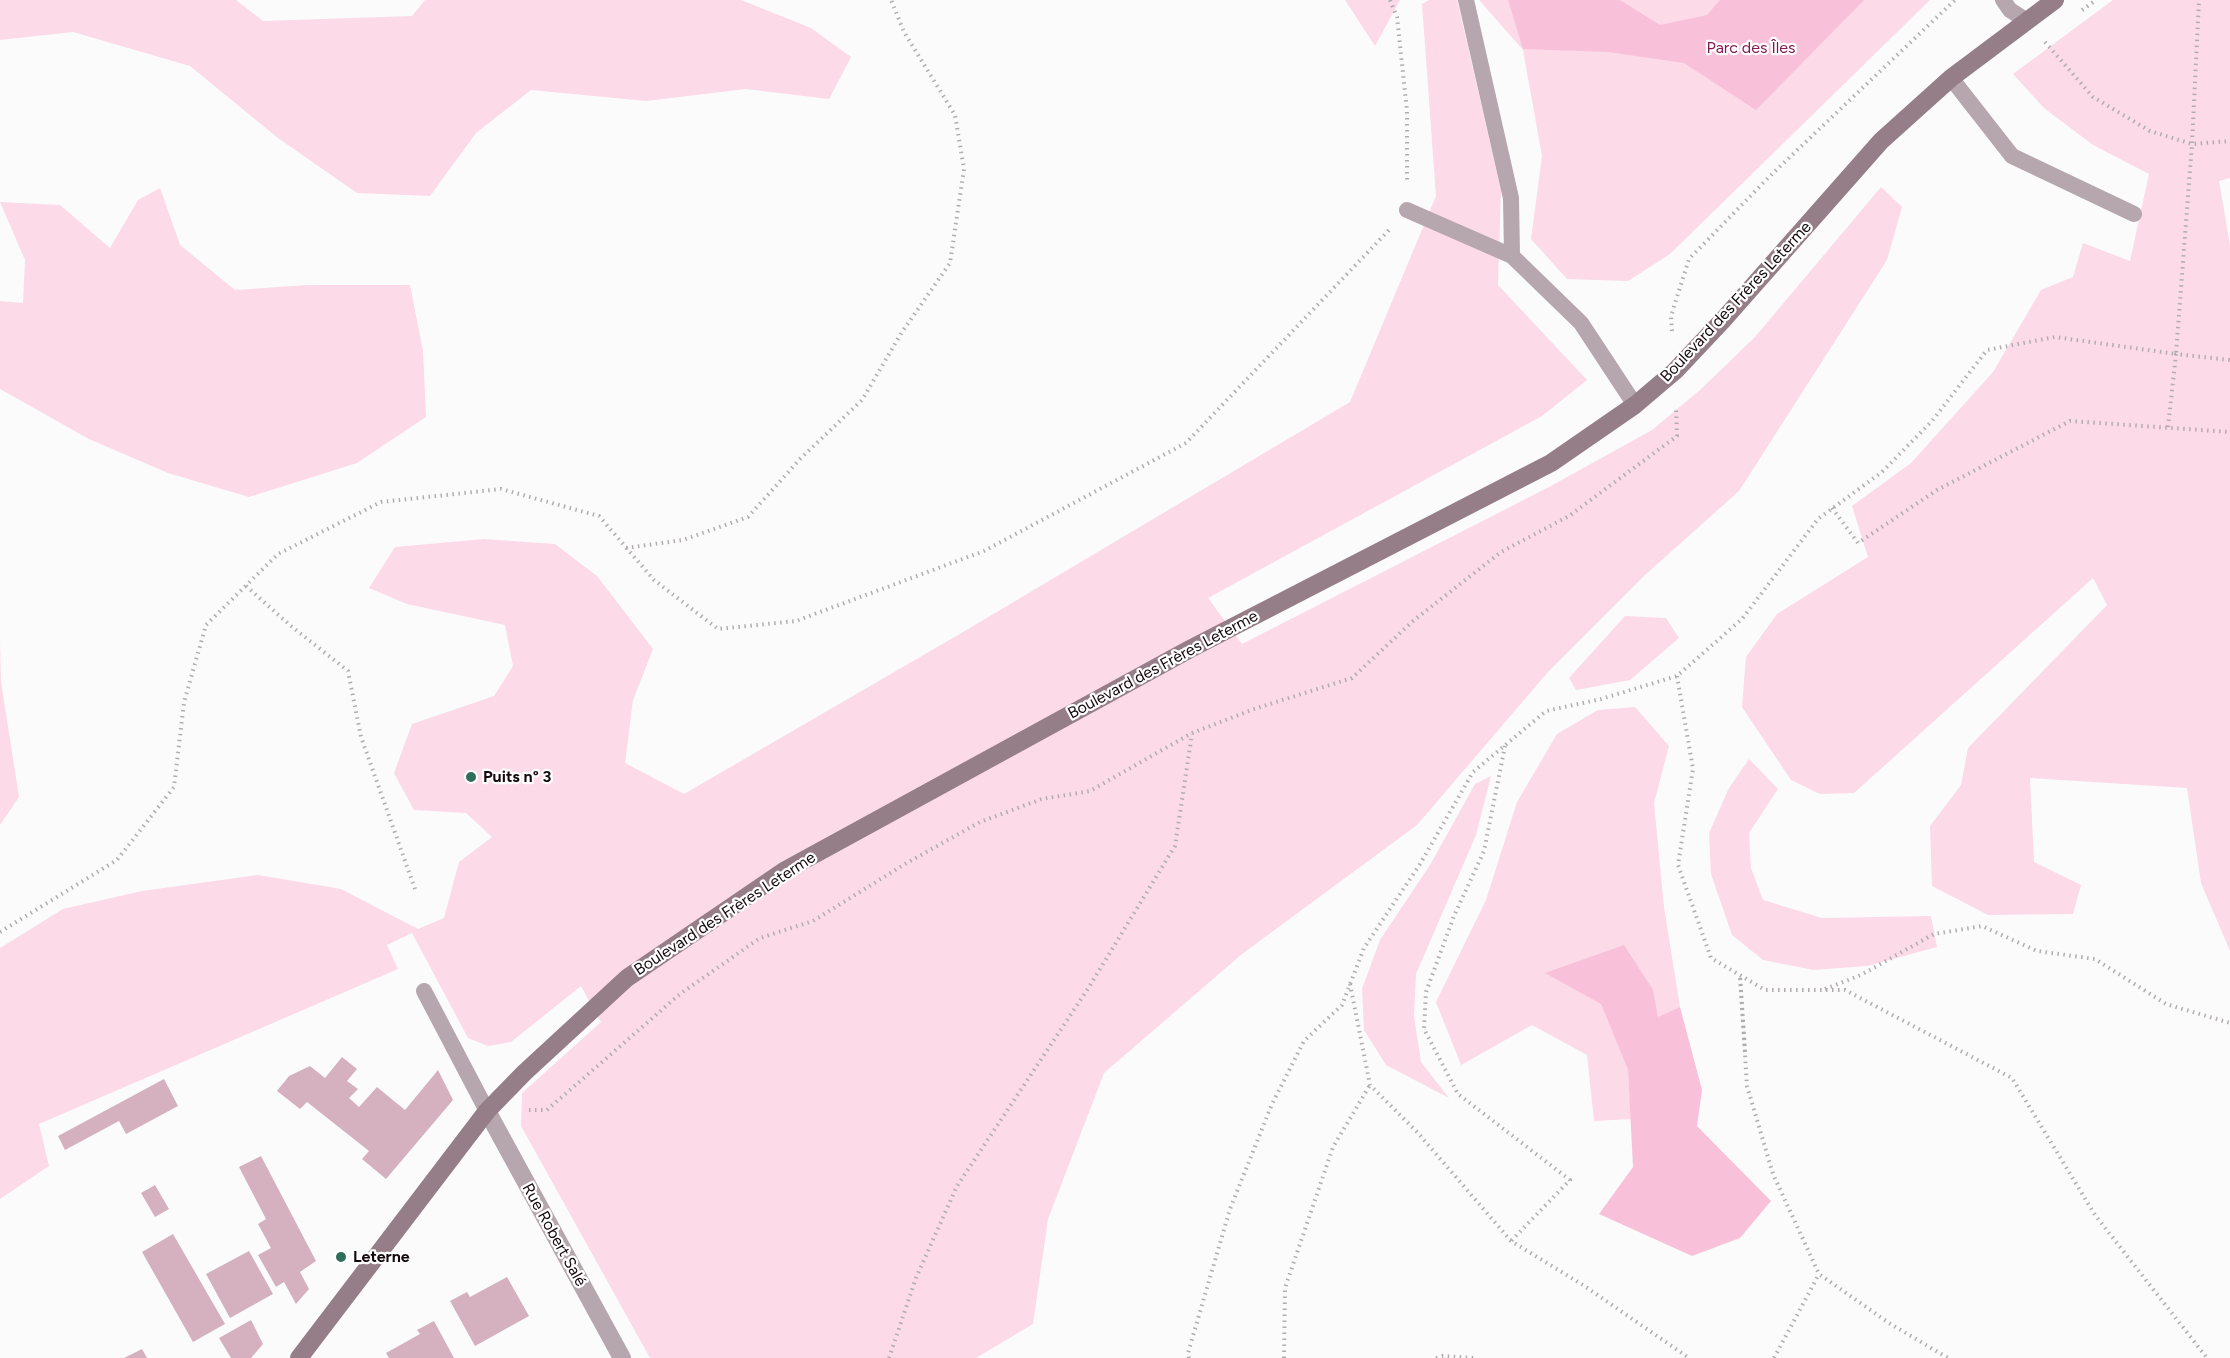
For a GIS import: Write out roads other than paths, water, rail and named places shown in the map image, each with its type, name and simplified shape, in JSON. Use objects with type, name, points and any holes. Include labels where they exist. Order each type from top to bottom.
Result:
[{"type":"street","name":"Boulevard des Frères Leterme","points":[[299,1358],[487,1111],[524,1073],[627,978],[784,871],[1190,649],[1551,463],[1635,405],[1675,371],[1881,141],[1951,78],[2055,0]]},
{"type":"street","name":"Rue Robert Salé","points":[[487,1111],[622,1358]]},
{"type":"lane","points":[[1466,0],[1511,198],[1512,256]]},
{"type":"lane","points":[[2003,0],[2010,9],[2027,21]]},
{"type":"lane","points":[[1951,78],[2012,156],[2134,214]]},
{"type":"lane","points":[[1407,210],[1512,256],[1581,323],[1635,405]]},
{"type":"lane","points":[[424,991],[487,1111]]},
{"type":"place","name":"Puits n° 3","points":[[471,777]]},
{"type":"place","name":"Leterne","points":[[341,1257]]},
{"type":"park label","name":"Parc des Îles","points":[[1751,48]]}]
